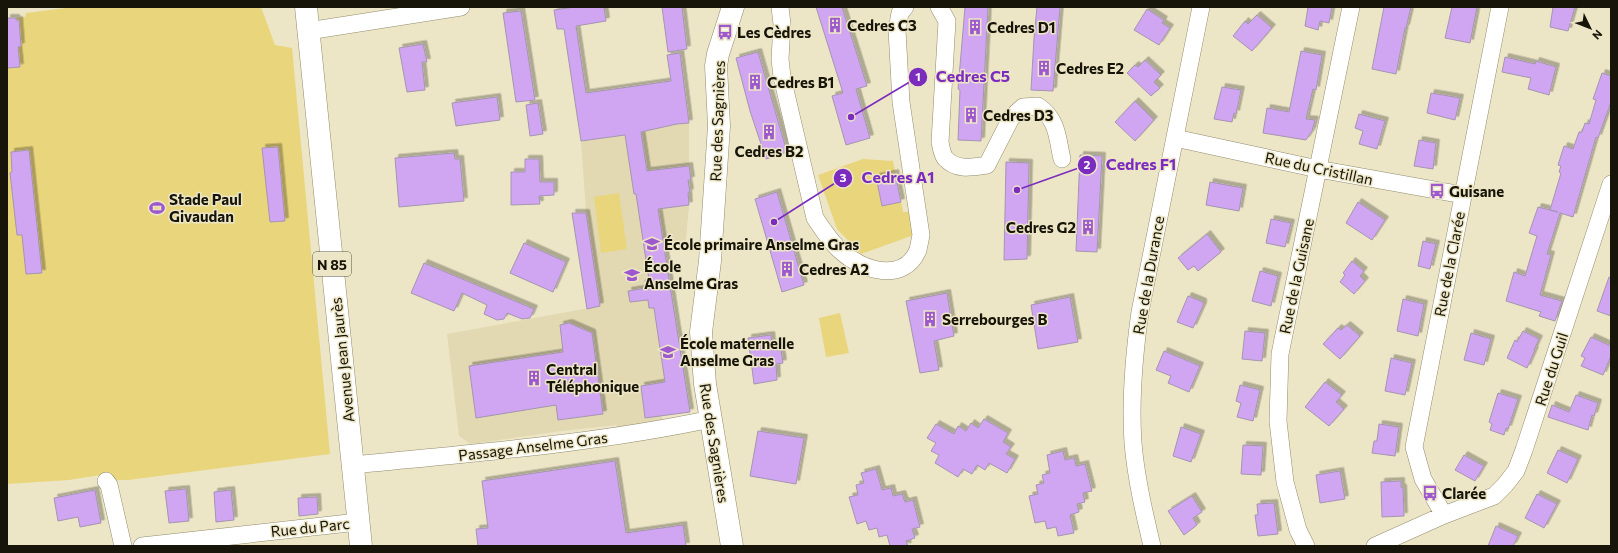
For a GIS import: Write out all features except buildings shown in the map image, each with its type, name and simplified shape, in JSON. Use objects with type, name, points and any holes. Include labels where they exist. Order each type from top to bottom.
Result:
[{"type":"main road","name":"Avenue Jean Jaurès","points":[[306,7],[361,546]]},
{"type":"main road","name":"Rue des Sagnières","points":[[732,546],[711,419],[703,363],[701,332],[710,261],[719,126],[716,66],[718,54],[734,7]]},
{"type":"street","points":[[308,31],[461,7]]},
{"type":"street","points":[[780,7],[782,24],[780,59],[782,77],[815,218],[828,238],[842,252],[860,265],[876,270],[890,271],[908,264],[918,250],[921,235],[900,81],[897,30],[900,13],[905,7]]},
{"type":"street","points":[[939,7],[947,21],[940,142],[945,157],[958,166],[971,168],[987,165],[1011,118],[1023,107],[1038,106],[1048,112],[1056,127],[1062,159]]},
{"type":"street","name":"Rue de la Durance","points":[[1152,546],[1139,491],[1133,444],[1132,402],[1134,358],[1140,312],[1201,7]]},
{"type":"street","name":"Rue de la Guisane","points":[[1306,546],[1298,530],[1285,482],[1278,421],[1280,354],[1351,7]]},
{"type":"street","name":"Rue de la Clarée","points":[[1444,515],[1423,479],[1414,447],[1500,7]]},
{"type":"street","name":"Rue du Cristillan","points":[[1175,138],[1318,169],[1463,195]]},
{"type":"street","name":"Rue du Guil","points":[[1444,515],[1494,496],[1516,471],[1610,191]]},
{"type":"street","name":"Passage Anselme Gras","points":[[353,465],[592,440],[664,429],[711,419]]},
{"type":"street","points":[[106,481],[109,485],[123,546]]},
{"type":"street","points":[[1375,546],[1444,515]]},
{"type":"street","name":"Rue du Parc","points":[[142,546],[358,522]]},
{"type":"shaded area","name":"Stade Paul Givaudan","points":[[74,7],[261,7],[275,45],[292,48],[330,454],[128,480],[111,480],[107,474],[69,480],[7,484],[7,19],[25,17],[26,13]]},
{"type":"shaded area","points":[[689,123],[689,166],[691,180],[688,180],[690,192],[688,193],[689,205],[686,240],[663,243],[690,412],[662,415],[663,424],[616,428],[617,425],[471,444],[459,436],[447,334],[600,306],[586,213],[581,141]]},
{"type":"shaded area","points":[[863,159],[893,161],[903,212],[910,212],[914,235],[861,254],[837,229],[818,175]]},
{"type":"shaded area","points":[[619,193],[627,249],[601,253],[594,197]]},
{"type":"shaded area","points":[[840,313],[849,353],[826,357],[819,318]]},
{"type":"place","name":"Cedres C3","points":[[835,25]]},
{"type":"place","name":"Cedres D1","points":[[975,27]]},
{"type":"place","name":"Les Cèdres","points":[[725,32]]},
{"type":"place","name":"Cedres E2","points":[[1044,68]]},
{"type":"place","name":"Cedres B1","points":[[755,82]]},
{"type":"place","name":"Cedres D3","points":[[971,115]]},
{"type":"place","name":"Cedres C5","points":[[851,117]]},
{"type":"place","name":"Cedres B2","points":[[769,132]]},
{"type":"place","name":"Cedres F1","points":[[1017,190]]},
{"type":"place","name":"Guisane","points":[[1437,191]]},
{"type":"place","name":"Stade Paul Givaudan","points":[[157,208]]},
{"type":"place","name":"Cedres A1","points":[[774,222]]},
{"type":"place","name":"Cedres G2","points":[[1088,227]]},
{"type":"place","name":"École primaire Anselme Gras","points":[[652,244]]},
{"type":"place","name":"Cedres A2","points":[[787,269]]},
{"type":"place","name":"École Anselme Gras","points":[[632,275]]},
{"type":"place","name":"Serrebourges B","points":[[930,319]]},
{"type":"place","name":"École maternelle Anselme Gras","points":[[668,352]]},
{"type":"place","name":"Central Téléphonique","points":[[534,378]]},
{"type":"place","name":"Clarée","points":[[1430,493]]}]
